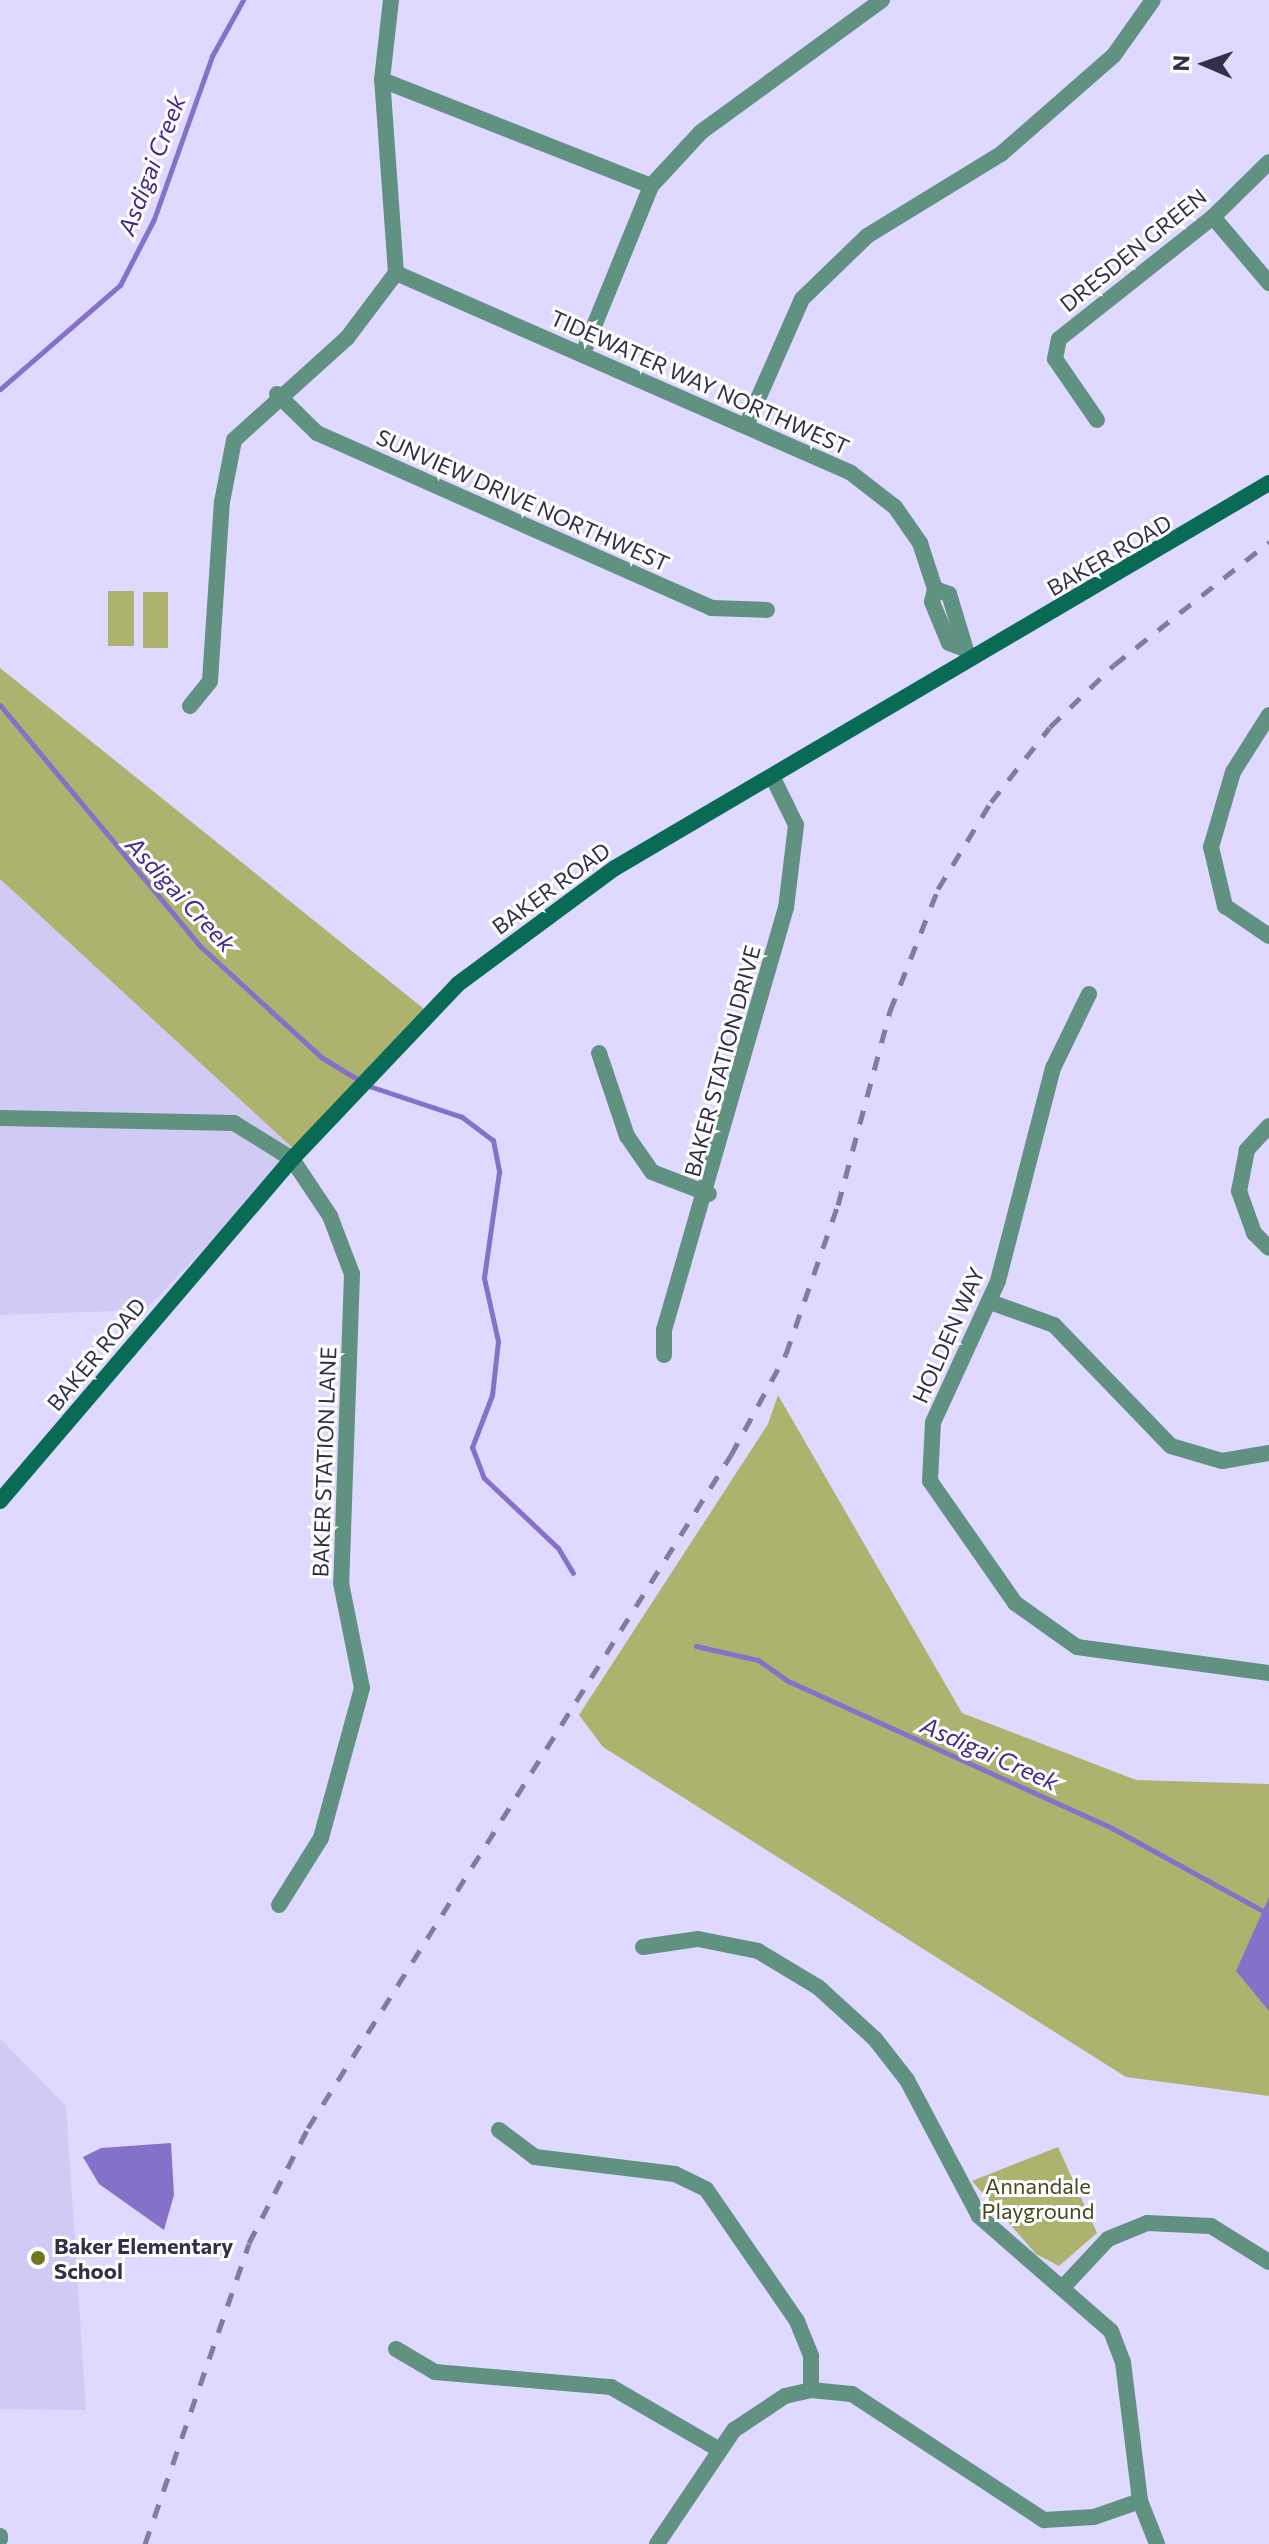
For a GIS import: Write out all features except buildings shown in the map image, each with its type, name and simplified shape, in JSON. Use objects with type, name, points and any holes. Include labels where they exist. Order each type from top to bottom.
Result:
[{"type":"main road","name":"BAKER ROAD","points":[[0,1501],[292,1159],[458,984],[576,893],[773,778],[966,654],[1269,483]]},
{"type":"street","points":[[190,706],[210,681],[222,502],[234,440],[277,394],[347,338],[396,273],[382,80],[391,0]]},
{"type":"street","points":[[583,353],[651,186],[701,132],[882,0]]},
{"type":"street","points":[[746,426],[802,299],[867,236],[1001,154],[1114,55],[1153,0]]},
{"type":"street","points":[[382,80],[651,186]]},
{"type":"street","name":"DRESDEN GREEN","points":[[1097,420],[1055,359],[1059,339],[1213,217],[1269,162]]},
{"type":"street","points":[[1213,217],[1269,283]]},
{"type":"street","name":"TIDEWATER WAY NORTHWEST","points":[[396,273],[851,473],[895,507],[920,543],[935,589],[949,594],[965,633],[966,654]]},
{"type":"street","name":"SUNVIEW DRIVE NORTHWEST","points":[[277,394],[317,433],[711,608],[767,610]]},
{"type":"street","points":[[1269,715],[1233,772],[1211,847],[1225,906],[1269,936]]},
{"type":"street","name":"BAKER STATION DRIVE","points":[[664,1355],[664,1330],[709,1194],[796,850],[796,825],[773,778]]},
{"type":"street","name":"HOLDEN WAY","points":[[1089,994],[1053,1068],[990,1302],[939,1407],[928,1465],[930,1481],[1015,1603],[1098,1654],[1269,1673]]},
{"type":"street","points":[[599,1053],[627,1136],[652,1172],[709,1194]]},
{"type":"street","points":[[0,1118],[234,1123],[292,1159]]},
{"type":"street","points":[[1269,1126],[1247,1150],[1239,1191],[1254,1233],[1269,1248]]},
{"type":"street","name":"BAKER STATION LANE","points":[[279,1905],[321,1838],[362,1688],[341,1583],[352,1274],[330,1216],[292,1159]]},
{"type":"street","points":[[990,1302],[1054,1325],[1171,1446],[1222,1461],[1269,1453]]},
{"type":"street","points":[[643,1947],[698,1939],[730,1943],[774,1959],[818,1987],[907,2080],[979,2216],[1033,2268],[1065,2285],[1101,2317],[1119,2347],[1140,2501],[1157,2544]]},
{"type":"street","points":[[499,2130],[535,2157],[675,2174],[706,2189],[797,2321],[811,2356],[811,2390]]},
{"type":"street","points":[[1065,2285],[1108,2239],[1147,2223],[1211,2226],[1269,2262]]},
{"type":"street","points":[[396,2349],[435,2372],[611,2387],[718,2449]]},
{"type":"street","points":[[657,2544],[718,2449],[753,2414],[811,2390],[852,2394],[1044,2520],[1094,2517],[1140,2501]]},
{"type":"shaded area","points":[[0,879],[297,1152],[145,1310],[0,1315]]},
{"type":"shaded area","points":[[1269,1897],[1269,2011],[1236,1971]]},
{"type":"shaded area","name":"Baker Elementary School","points":[[0,2038],[66,2106],[86,2410],[0,2409]]},
{"type":"shaded area","points":[[171,2143],[174,2195],[164,2230],[99,2184],[83,2157],[101,2148]]},
{"type":"green space","points":[[108,591],[134,591],[134,646],[108,646]]},
{"type":"green space","points":[[143,592],[168,592],[168,648],[143,648]]},
{"type":"green space","points":[[0,668],[429,1013],[297,1152],[0,879]]},
{"type":"green space","points":[[778,1395],[962,1713],[1136,1780],[1269,1784],[1269,2096],[1126,2077],[603,1747],[579,1715],[768,1424]]},
{"type":"green space","name":"Annandale Playground","points":[[1058,2147],[1097,2233],[1059,2266],[1036,2254],[972,2181]]},
{"type":"waterway","name":"Asdigai Creek","points":[[0,389],[120,285],[154,219],[212,56],[243,0]]},
{"type":"waterway","name":"Asdigai Creek","points":[[0,705],[200,946],[321,1057],[362,1082]]},
{"type":"waterway","name":"Asdigai Creek","points":[[366,1085],[462,1117],[493,1140],[499,1172],[484,1278],[498,1341],[492,1395],[472,1447],[484,1478],[558,1548],[573,1573]]},
{"type":"waterway","name":"Asdigai Creek","points":[[696,1646],[758,1660],[788,1681],[1112,1828],[1261,1910]]},
{"type":"railway","points":[[145,2544],[249,2243],[308,2128],[731,1455],[786,1354],[838,1205],[890,1011],[938,889],[991,802],[1050,727],[1114,665],[1269,542]]},
{"type":"place","name":"Baker Elementary School","points":[[38,2258]]}]
